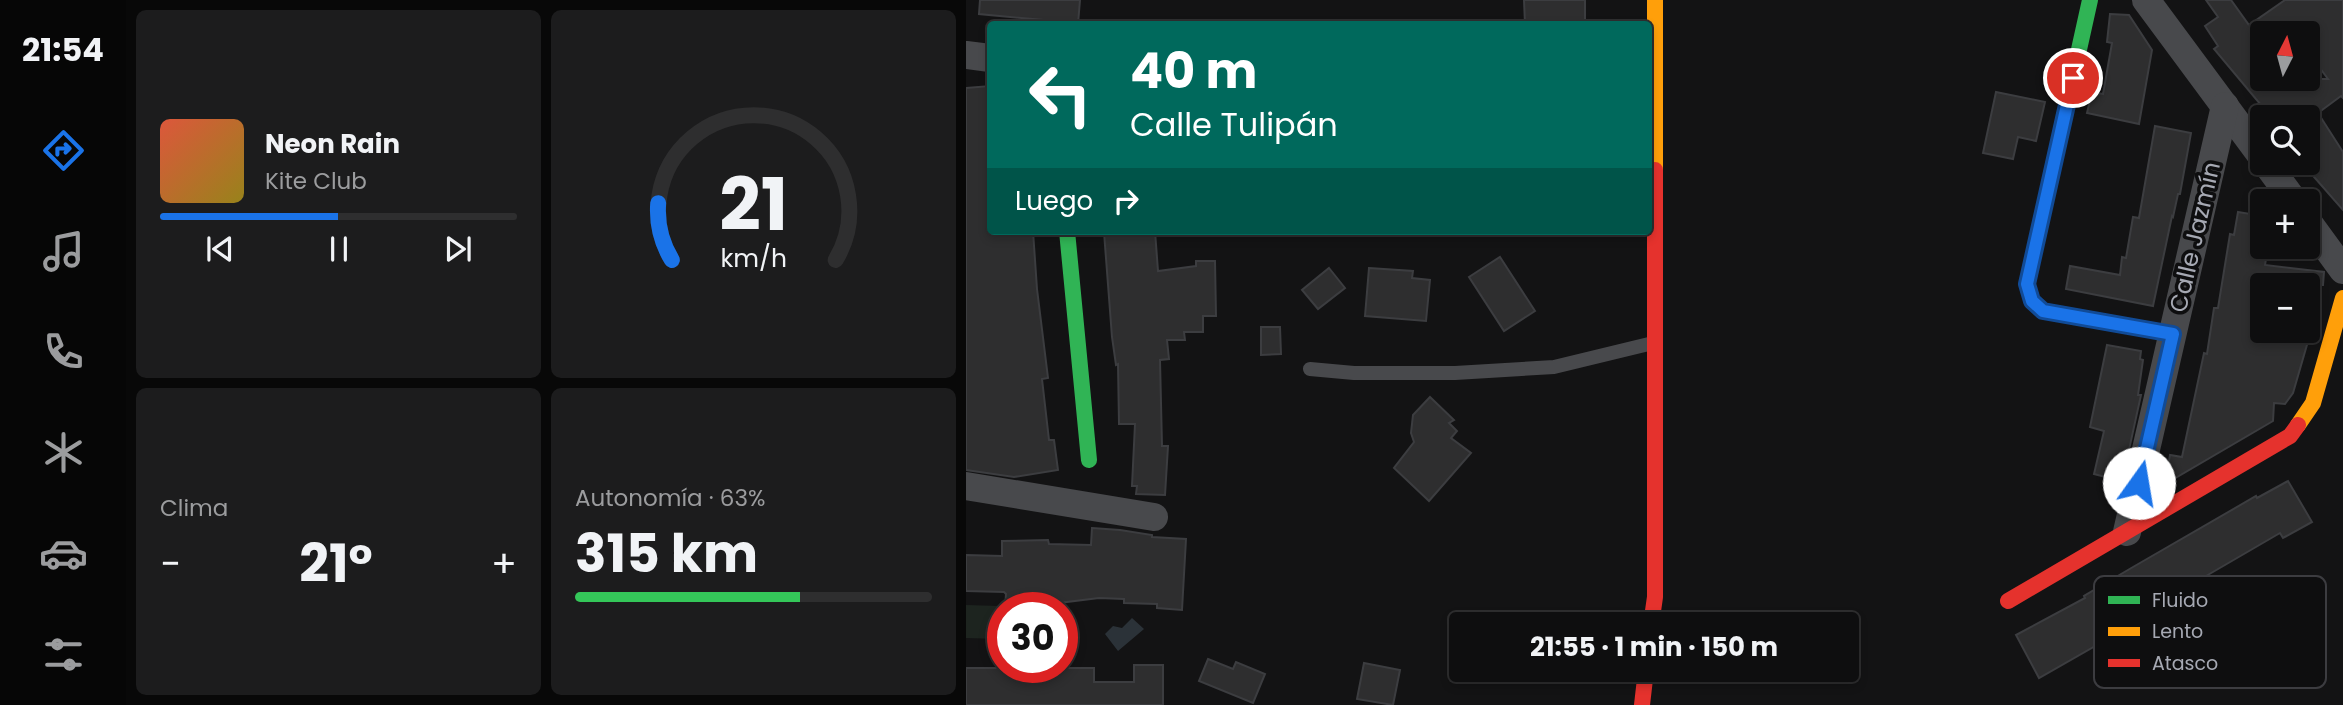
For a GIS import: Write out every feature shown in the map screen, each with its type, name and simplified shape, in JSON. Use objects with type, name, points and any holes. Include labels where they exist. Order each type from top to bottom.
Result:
[{"type":"street","points":[[1653,612],[1655,0]]},
{"type":"street","points":[[2090,0],[2027,284],[2032,301],[2043,311],[2173,334]]},
{"type":"street","points":[[2146,0],[2250,140]]},
{"type":"street","points":[[966,54],[987,58]]},
{"type":"street","name":"Calle Jazmín","points":[[2127,532],[2225,106]]},
{"type":"street","points":[[1067,235],[1089,460]]},
{"type":"street","points":[[2320,238],[2343,270]]},
{"type":"street","points":[[2008,601],[2290,436],[2313,403],[2343,298]]},
{"type":"street","points":[[966,486],[1154,517]]},
{"type":"street","points":[[1642,705],[1645,682]]},
{"type":"lane","points":[[1310,369],[1354,373],[1442,373],[1554,367],[1654,343]]},
{"type":"shaded area","points":[[966,605],[987,606],[987,639],[966,638]]},
{"type":"shaded area","points":[[1132,618],[1144,629],[1118,651],[1105,634],[1113,626],[1122,628]]},
{"type":"building","points":[[980,0],[1080,0],[1078,21],[1043,21],[979,14]]},
{"type":"building","points":[[1524,0],[1585,0],[1585,21],[1525,21]]},
{"type":"building","points":[[2206,0],[2231,0],[2250,24],[2250,91],[2320,91],[2320,79],[2328,79],[2320,68],[2320,21],[2255,21],[2285,0],[2343,0],[2343,98],[2341,96],[2320,112],[2320,105],[2261,105],[2214,49],[2218,46],[2205,26],[2218,17]]},
{"type":"building","points":[[2110,14],[2129,15],[2152,50],[2139,124],[2087,113],[2092,92],[2103,94],[2112,43],[2107,42]]},
{"type":"building","points":[[987,86],[987,235],[1033,235],[1048,378],[1042,379],[1049,440],[1054,440],[1058,470],[1014,477],[966,470],[966,88]]},
{"type":"building","points":[[1996,92],[2045,102],[2036,141],[2018,137],[2013,159],[1983,153]]},
{"type":"building","points":[[2320,116],[2343,152],[2343,210],[2312,175],[2320,175]]},
{"type":"building","points":[[2155,126],[2191,133],[2180,194],[2172,216],[2153,306],[2066,289],[2070,266],[2120,275],[2122,257],[2126,258],[2133,217],[2139,218]]},
{"type":"building","points":[[2238,212],[2250,214],[2250,259],[2266,259],[2265,265],[2324,272],[2323,285],[2320,285],[2320,273],[2250,273],[2250,343],[2308,343],[2293,393],[2285,404],[2274,403],[2273,421],[2165,484],[2170,455],[2182,457],[2204,353],[2207,354],[2214,308],[2218,308],[2230,234],[2234,235]]},
{"type":"building","points":[[1104,235],[1155,235],[1158,271],[1196,266],[1196,261],[1215,261],[1216,316],[1203,316],[1203,332],[1184,332],[1185,340],[1167,340],[1169,359],[1160,360],[1162,446],[1168,446],[1165,495],[1136,494],[1137,486],[1132,486],[1135,424],[1119,424],[1118,364],[1116,365]]},
{"type":"building","points":[[1500,257],[1535,311],[1504,331],[1469,277]]},
{"type":"building","points":[[1329,268],[1345,288],[1318,309],[1302,290]]},
{"type":"building","points":[[1369,268],[1413,271],[1412,278],[1430,280],[1426,321],[1365,316]]},
{"type":"building","points":[[1261,327],[1280,327],[1281,354],[1261,355]]},
{"type":"building","points":[[2107,345],[2141,351],[2140,359],[2143,360],[2138,395],[2141,395],[2127,459],[2118,458],[2113,479],[2094,474],[2104,431],[2090,427]]},
{"type":"building","points":[[1430,397],[1454,420],[1449,423],[1457,431],[1451,438],[1471,453],[1429,501],[1394,468],[1414,442],[1411,433],[1413,415]]},
{"type":"building","points":[[2288,481],[2312,522],[2283,538],[2280,533],[2206,576],[2118,576],[2256,496],[2257,498]]},
{"type":"building","points":[[1092,528],[1186,539],[1182,610],[1157,608],[1157,604],[1124,603],[1124,599],[1078,601],[1078,592],[966,591],[966,555],[1002,556],[1002,541],[1048,540],[1049,544],[1091,545]]},
{"type":"building","points":[[2094,590],[2094,647],[2039,678],[2016,635],[2085,598],[2084,596]]},
{"type":"building","points":[[1208,659],[1233,669],[1236,662],[1265,674],[1253,703],[1199,681]]},
{"type":"building","points":[[1364,663],[1400,670],[1393,705],[1357,699]]},
{"type":"building","points":[[1134,665],[1163,665],[1163,705],[966,705],[966,668],[987,668],[987,683],[1078,683],[1078,668],[1094,668],[1094,682],[1134,682]]},
{"type":"traffic: fast","points":[[2090,0],[2027,284],[2032,301],[2043,311],[2173,334]]},
{"type":"traffic: fast","points":[[1067,235],[1089,460]]},
{"type":"traffic: slow","points":[[1655,0],[1655,170]]},
{"type":"traffic: slow","points":[[2298,425],[2313,403],[2343,298]]},
{"type":"traffic: jam","points":[[1653,612],[1655,170]]},
{"type":"traffic: jam","points":[[2008,601],[2290,436],[2298,425]]},
{"type":"traffic: jam","points":[[1642,705],[1645,682]]},
{"type":"route","points":[[2073,78],[2027,284],[2032,301],[2043,311],[2173,334],[2139,483]]}]
